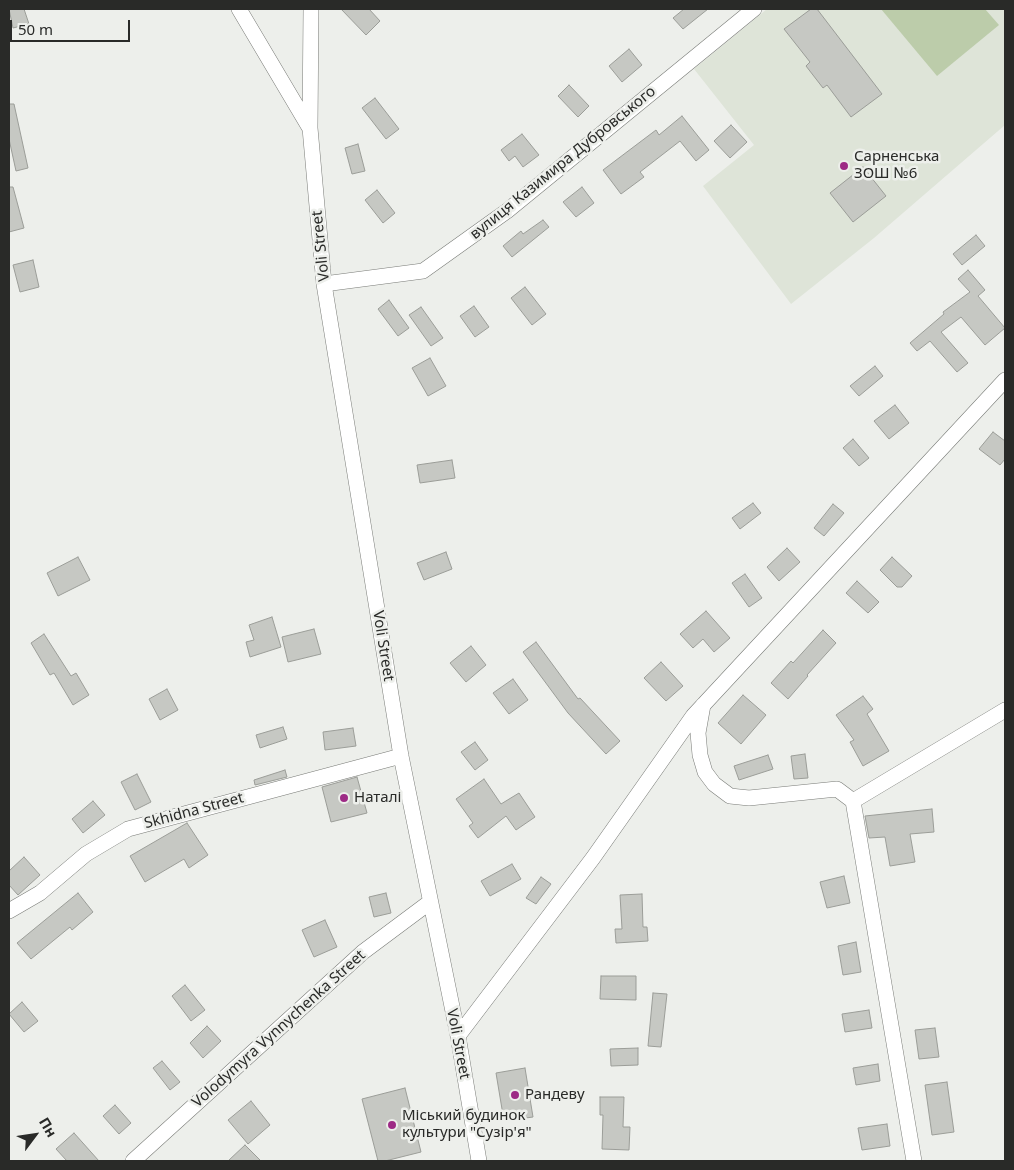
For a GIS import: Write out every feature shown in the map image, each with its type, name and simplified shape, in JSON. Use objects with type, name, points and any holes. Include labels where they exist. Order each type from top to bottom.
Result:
[{"type":"street","points":[[239,9],[310,128]]},
{"type":"street","name":"Voli Street","points":[[311,9],[310,128],[324,284],[401,756],[458,1036],[479,1161]]},
{"type":"street","name":"вулиця Казимира Дубровського","points":[[324,284],[423,271],[507,211],[754,9]]},
{"type":"street","points":[[458,1036],[593,858],[693,716],[1005,380]]},
{"type":"street","points":[[703,705],[698,733],[700,755],[705,772],[714,784],[730,796],[749,798],[837,789],[853,801],[914,1161]]},
{"type":"street","points":[[853,801],[1005,710]]},
{"type":"street","name":"Skhidna Street","points":[[9,912],[40,893],[86,854],[128,829],[401,756]]},
{"type":"street","name":"Volodymyra Vynnychenka Street","points":[[133,1161],[363,952],[430,902]]},
{"type":"shaded area","name":"Сарненська ЗОШ №6","points":[[767,9],[1005,9],[1005,125],[874,238],[791,304],[703,186],[754,145],[694,69]]},
{"type":"green space","points":[[881,9],[985,9],[999,25],[937,76]]},
{"type":"building","points":[[9,9],[24,9],[29,24],[13,28]]},
{"type":"building","points":[[341,9],[369,9],[380,21],[366,35]]},
{"type":"building","points":[[684,9],[708,9],[683,29],[673,18]]},
{"type":"building","points":[[811,9],[817,9],[882,94],[851,117],[827,85],[823,88],[806,66],[810,62],[784,29]]},
{"type":"building","points":[[629,49],[642,65],[622,82],[609,66]]},
{"type":"building","points":[[569,85],[589,106],[578,117],[558,96]]},
{"type":"building","points":[[375,98],[399,129],[386,139],[362,108]]},
{"type":"building","points":[[9,104],[14,104],[28,168],[16,171],[9,139]]},
{"type":"building","points":[[682,116],[709,150],[696,161],[680,141],[640,172],[644,177],[621,194],[603,170],[656,130],[659,135]]},
{"type":"building","points":[[731,125],[747,142],[730,158],[714,141]]},
{"type":"building","points":[[522,134],[539,155],[523,167],[515,156],[509,161],[501,150]]},
{"type":"building","points":[[358,144],[365,171],[352,174],[345,148]]},
{"type":"building","points":[[863,167],[886,196],[853,222],[830,193]]},
{"type":"building","points":[[9,187],[13,187],[24,228],[9,232]]},
{"type":"building","points":[[582,187],[594,203],[576,217],[563,202]]},
{"type":"building","points":[[377,190],[395,213],[383,223],[365,200]]},
{"type":"building","points":[[543,220],[549,227],[512,257],[503,246],[521,231],[523,234]]},
{"type":"building","points":[[976,235],[985,246],[962,265],[953,254]]},
{"type":"building","points":[[33,260],[39,287],[20,292],[13,265]]},
{"type":"building","points":[[968,270],[985,290],[978,296],[1005,328],[985,345],[961,317],[941,332],[968,363],[957,372],[930,341],[917,351],[910,343],[944,314],[943,312],[970,292],[958,279]]},
{"type":"building","points":[[525,287],[546,314],[532,325],[511,298]]},
{"type":"building","points":[[389,300],[409,328],[398,336],[378,309]]},
{"type":"building","points":[[474,306],[489,327],[475,337],[460,316]]},
{"type":"building","points":[[421,307],[443,338],[431,346],[409,315]]},
{"type":"building","points":[[430,358],[446,386],[428,396],[412,368]]},
{"type":"building","points":[[875,366],[883,376],[859,396],[850,386]]},
{"type":"building","points":[[895,405],[909,423],[889,439],[874,421]]},
{"type":"building","points":[[993,432],[1005,441],[1005,459],[1000,465],[979,449]]},
{"type":"building","points":[[853,439],[869,458],[859,466],[843,448]]},
{"type":"building","points":[[452,460],[455,478],[420,483],[417,465]]},
{"type":"building","points":[[753,503],[761,513],[740,529],[732,518]]},
{"type":"building","points":[[833,504],[844,513],[824,536],[814,528]]},
{"type":"building","points":[[787,548],[800,562],[779,581],[767,567]]},
{"type":"building","points":[[446,552],[452,569],[424,580],[417,563]]},
{"type":"building","points":[[78,557],[90,580],[58,596],[47,573]]},
{"type":"building","points":[[892,557],[912,576],[902,587],[897,587],[880,570]]},
{"type":"building","points":[[745,574],[762,598],[749,607],[732,583]]},
{"type":"building","points":[[857,581],[879,602],[868,613],[846,593]]},
{"type":"building","points":[[706,611],[730,638],[714,652],[703,639],[693,648],[680,634]]},
{"type":"building","points":[[272,617],[281,647],[250,657],[246,642],[254,640],[249,625]]},
{"type":"building","points":[[314,629],[321,654],[288,662],[282,637]]},
{"type":"building","points":[[823,630],[836,643],[788,699],[771,683],[791,661],[793,663]]},
{"type":"building","points":[[44,634],[71,676],[76,673],[89,695],[73,705],[54,673],[50,675],[31,643]]},
{"type":"building","points":[[536,642],[578,699],[580,698],[620,741],[606,754],[568,713],[523,652]]},
{"type":"building","points":[[471,646],[486,665],[466,682],[450,663]]},
{"type":"building","points":[[661,662],[683,686],[666,701],[644,678]]},
{"type":"building","points":[[513,679],[528,700],[509,714],[493,693]]},
{"type":"building","points":[[167,689],[178,710],[160,720],[149,699]]},
{"type":"building","points":[[743,695],[766,715],[741,744],[718,723]]},
{"type":"building","points":[[863,696],[873,709],[867,714],[889,751],[863,766],[850,742],[854,740],[836,715]]},
{"type":"building","points":[[283,727],[287,739],[260,748],[256,735]]},
{"type":"building","points":[[353,728],[356,746],[325,750],[323,732]]},
{"type":"building","points":[[475,742],[488,760],[475,770],[461,752]]},
{"type":"building","points":[[805,754],[808,778],[794,779],[791,756]]},
{"type":"building","points":[[768,755],[773,769],[739,780],[734,766]]},
{"type":"building","points":[[285,770],[287,777],[255,785],[254,780]]},
{"type":"building","points":[[137,774],[151,802],[135,810],[121,782]]},
{"type":"building","name":"Наталі","points":[[357,777],[367,813],[331,822],[322,787]]},
{"type":"building","points":[[484,779],[501,804],[519,793],[535,817],[516,830],[506,816],[478,838],[469,826],[473,823],[456,799]]},
{"type":"building","points":[[93,801],[105,815],[83,833],[72,819]]},
{"type":"building","points":[[932,809],[934,832],[910,834],[915,862],[890,866],[885,837],[869,838],[865,816]]},
{"type":"building","points":[[187,823],[208,855],[189,868],[184,859],[145,882],[130,856]]},
{"type":"building","points":[[24,857],[40,875],[18,895],[9,885],[9,871]]},
{"type":"building","points":[[512,864],[521,879],[490,896],[481,881]]},
{"type":"building","points":[[844,876],[850,903],[827,908],[820,882]]},
{"type":"building","points":[[541,877],[551,884],[536,904],[526,898]]},
{"type":"building","points":[[78,893],[93,912],[72,930],[70,927],[31,959],[17,943]]},
{"type":"building","points":[[386,893],[391,913],[374,917],[369,897]]},
{"type":"building","points":[[642,894],[643,927],[647,927],[648,941],[616,943],[615,929],[622,929],[620,895]]},
{"type":"building","points":[[325,920],[337,947],[314,957],[302,930]]},
{"type":"building","points":[[856,942],[861,972],[843,975],[838,946]]},
{"type":"building","points":[[601,976],[636,976],[636,1000],[600,999]]},
{"type":"building","points":[[185,985],[205,1010],[191,1021],[172,996]]},
{"type":"building","points":[[653,993],[667,994],[661,1047],[648,1046]]},
{"type":"building","points":[[22,1002],[38,1021],[24,1032],[9,1014]]},
{"type":"building","points":[[869,1010],[872,1028],[845,1032],[842,1014]]},
{"type":"building","points":[[207,1026],[221,1041],[203,1058],[190,1043]]},
{"type":"building","points":[[935,1028],[939,1057],[919,1059],[915,1030]]},
{"type":"building","points":[[638,1048],[638,1065],[611,1066],[610,1049]]},
{"type":"building","points":[[162,1061],[180,1082],[170,1090],[153,1068]]},
{"type":"building","points":[[878,1064],[880,1081],[856,1085],[853,1068]]},
{"type":"building","name":"Рандеву","points":[[525,1068],[533,1117],[504,1121],[496,1073]]},
{"type":"building","points":[[947,1082],[954,1132],[932,1135],[925,1085]]},
{"type":"building","name":"Міський будинок культури \"Сузір'я\"","points":[[405,1088],[421,1152],[378,1161],[362,1099]]},
{"type":"building","points":[[600,1097],[624,1097],[623,1127],[630,1127],[629,1150],[602,1149],[603,1115],[600,1115]]},
{"type":"building","points":[[251,1101],[270,1125],[248,1144],[228,1120]]},
{"type":"building","points":[[115,1105],[131,1123],[119,1134],[103,1116]]},
{"type":"building","points":[[887,1124],[890,1146],[862,1150],[858,1128]]},
{"type":"building","points":[[74,1133],[99,1161],[67,1161],[56,1149]]},
{"type":"building","points":[[245,1145],[261,1161],[228,1161]]},
{"type":"place","name":"Сарненська ЗОШ №6","points":[[844,166]]},
{"type":"place","name":"Наталі","points":[[344,798]]},
{"type":"place","name":"Рандеву","points":[[515,1095]]},
{"type":"place","name":"Міський будинок культури \"Сузір'я\"","points":[[392,1125]]}]
